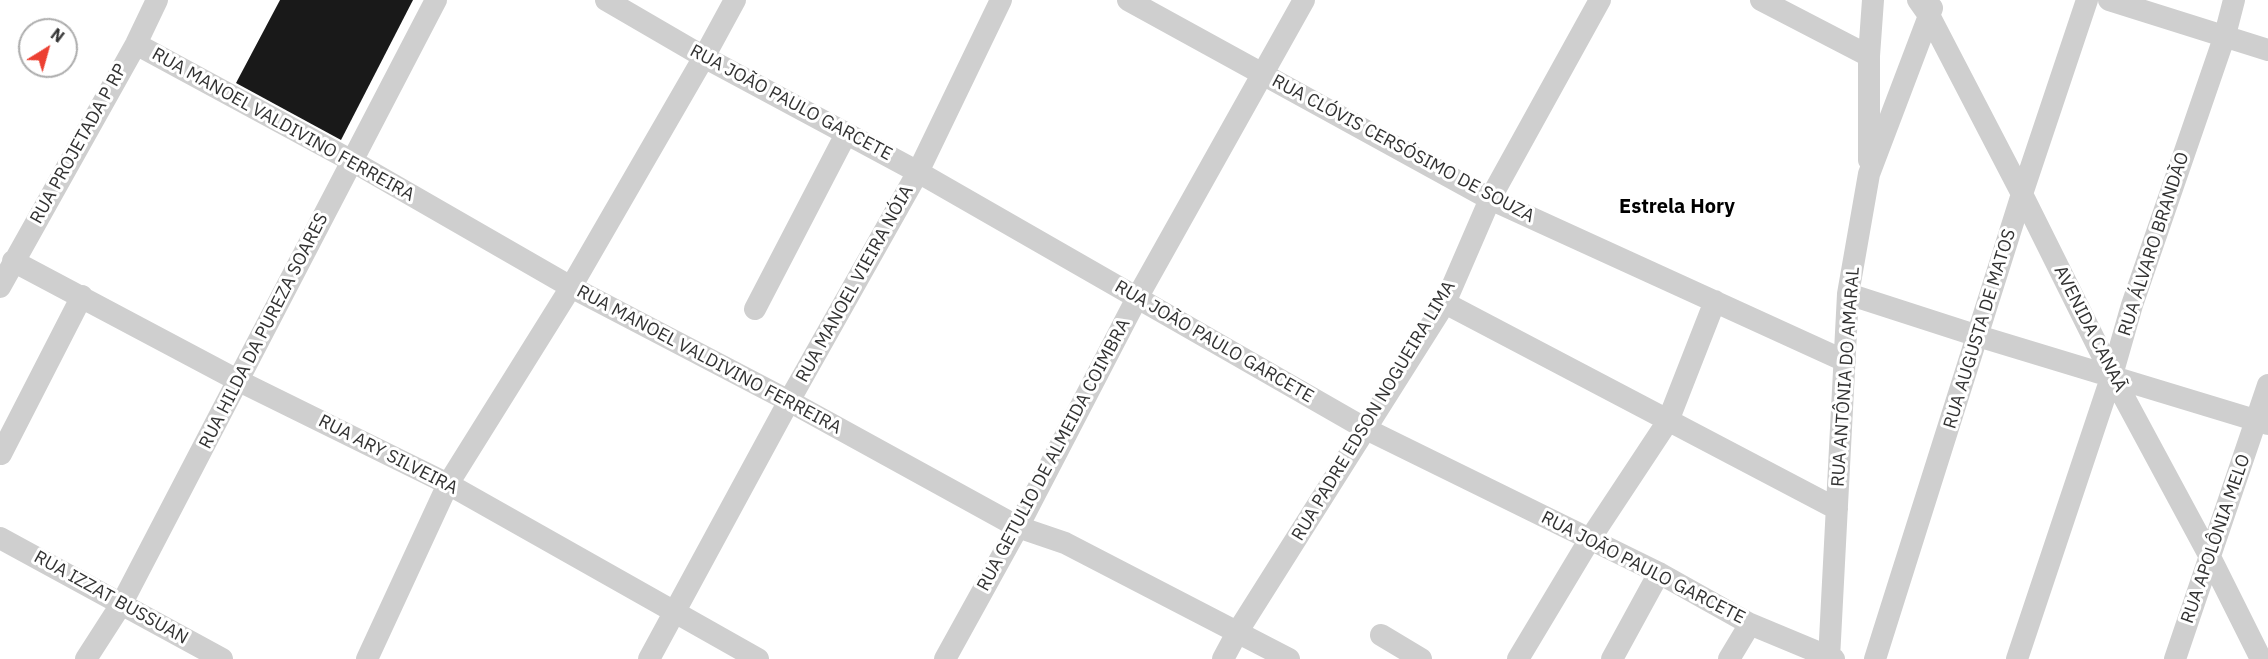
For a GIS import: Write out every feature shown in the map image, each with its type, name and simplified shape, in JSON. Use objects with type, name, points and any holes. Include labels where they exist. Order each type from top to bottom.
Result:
[{"type":"street","name":"RUA PROJETADA P RP","points":[[0,287],[136,44],[157,0]]},
{"type":"street","name":"RUA HILDA DA PUREZA SOARES","points":[[86,659],[122,603],[436,0]]},
{"type":"street","name":"RUA JOÃO PAULO GARCETE","points":[[606,0],[704,57],[918,172],[1366,429],[1659,573],[1806,654],[1831,659]]},
{"type":"street","points":[[367,659],[448,484],[571,287],[735,0]]},
{"type":"street","name":"RUA MANOEL VIEIRA NÓIA","points":[[649,659],[789,401],[918,172],[1001,0]]},
{"type":"street","name":"RUA CLÓVIS CERSÓSIMO DE SOUZA","points":[[1128,0],[1490,199],[1845,361]]},
{"type":"street","name":"RUA GETULIO DE ALMEIDA COIMBRA","points":[[945,659],[1018,527],[1137,298],[1304,0]]},
{"type":"street","name":"RUA PADRE EDSON NOGUEIRA LIMA","points":[[1223,659],[1445,303],[1490,199],[1600,0]]},
{"type":"street","points":[[1761,0],[1869,56]]},
{"type":"street","points":[[1869,174],[1869,56],[1873,0]]},
{"type":"street","name":"RUA AUGUSTA DE MATOS","points":[[1875,659],[2022,194],[2087,0]]},
{"type":"street","points":[[2109,0],[2268,50]]},
{"type":"street","name":"RUA ÁLVARO BRANDÃO","points":[[2017,659],[2112,375],[2132,305],[2235,0]]},
{"type":"street","name":"AVENIDA CANAÃ","points":[[1927,6],[2112,375],[2209,555],[2260,659]]},
{"type":"street","name":"RUA ANTÔNIA DO AMARAL","points":[[1831,659],[1848,294],[1869,174],[1927,6]]},
{"type":"street","name":"RUA MANOEL VALDIVINO FERREIRA","points":[[136,44],[352,161],[571,287],[789,401],[1018,527],[1065,543],[1289,659]]},
{"type":"street","points":[[755,309],[846,134]]},
{"type":"street","name":"RUA ARY SILVEIRA","points":[[13,261],[239,381],[448,484],[758,659]]},
{"type":"street","points":[[1848,294],[1978,336],[2263,422]]},
{"type":"street","points":[[0,454],[82,296]]},
{"type":"street","points":[[1518,659],[1590,539],[1668,421],[1715,301]]},
{"type":"street","points":[[1445,303],[1837,509]]},
{"type":"street","name":"RUA APOLÔNIA MELO","points":[[2175,659],[2209,555],[2263,422],[2268,385]]},
{"type":"street","name":"RUA IZZAT BUSSUAN","points":[[0,538],[222,659]]},
{"type":"street","points":[[1612,659],[1659,573]]},
{"type":"street","points":[[1729,659],[1750,624]]},
{"type":"street","points":[[1381,635],[1421,659]]},
{"type":"building","points":[[280,0],[413,0],[341,140],[236,83]]},
{"type":"district","name":"Estrela Hory","points":[[1677,207]]}]
